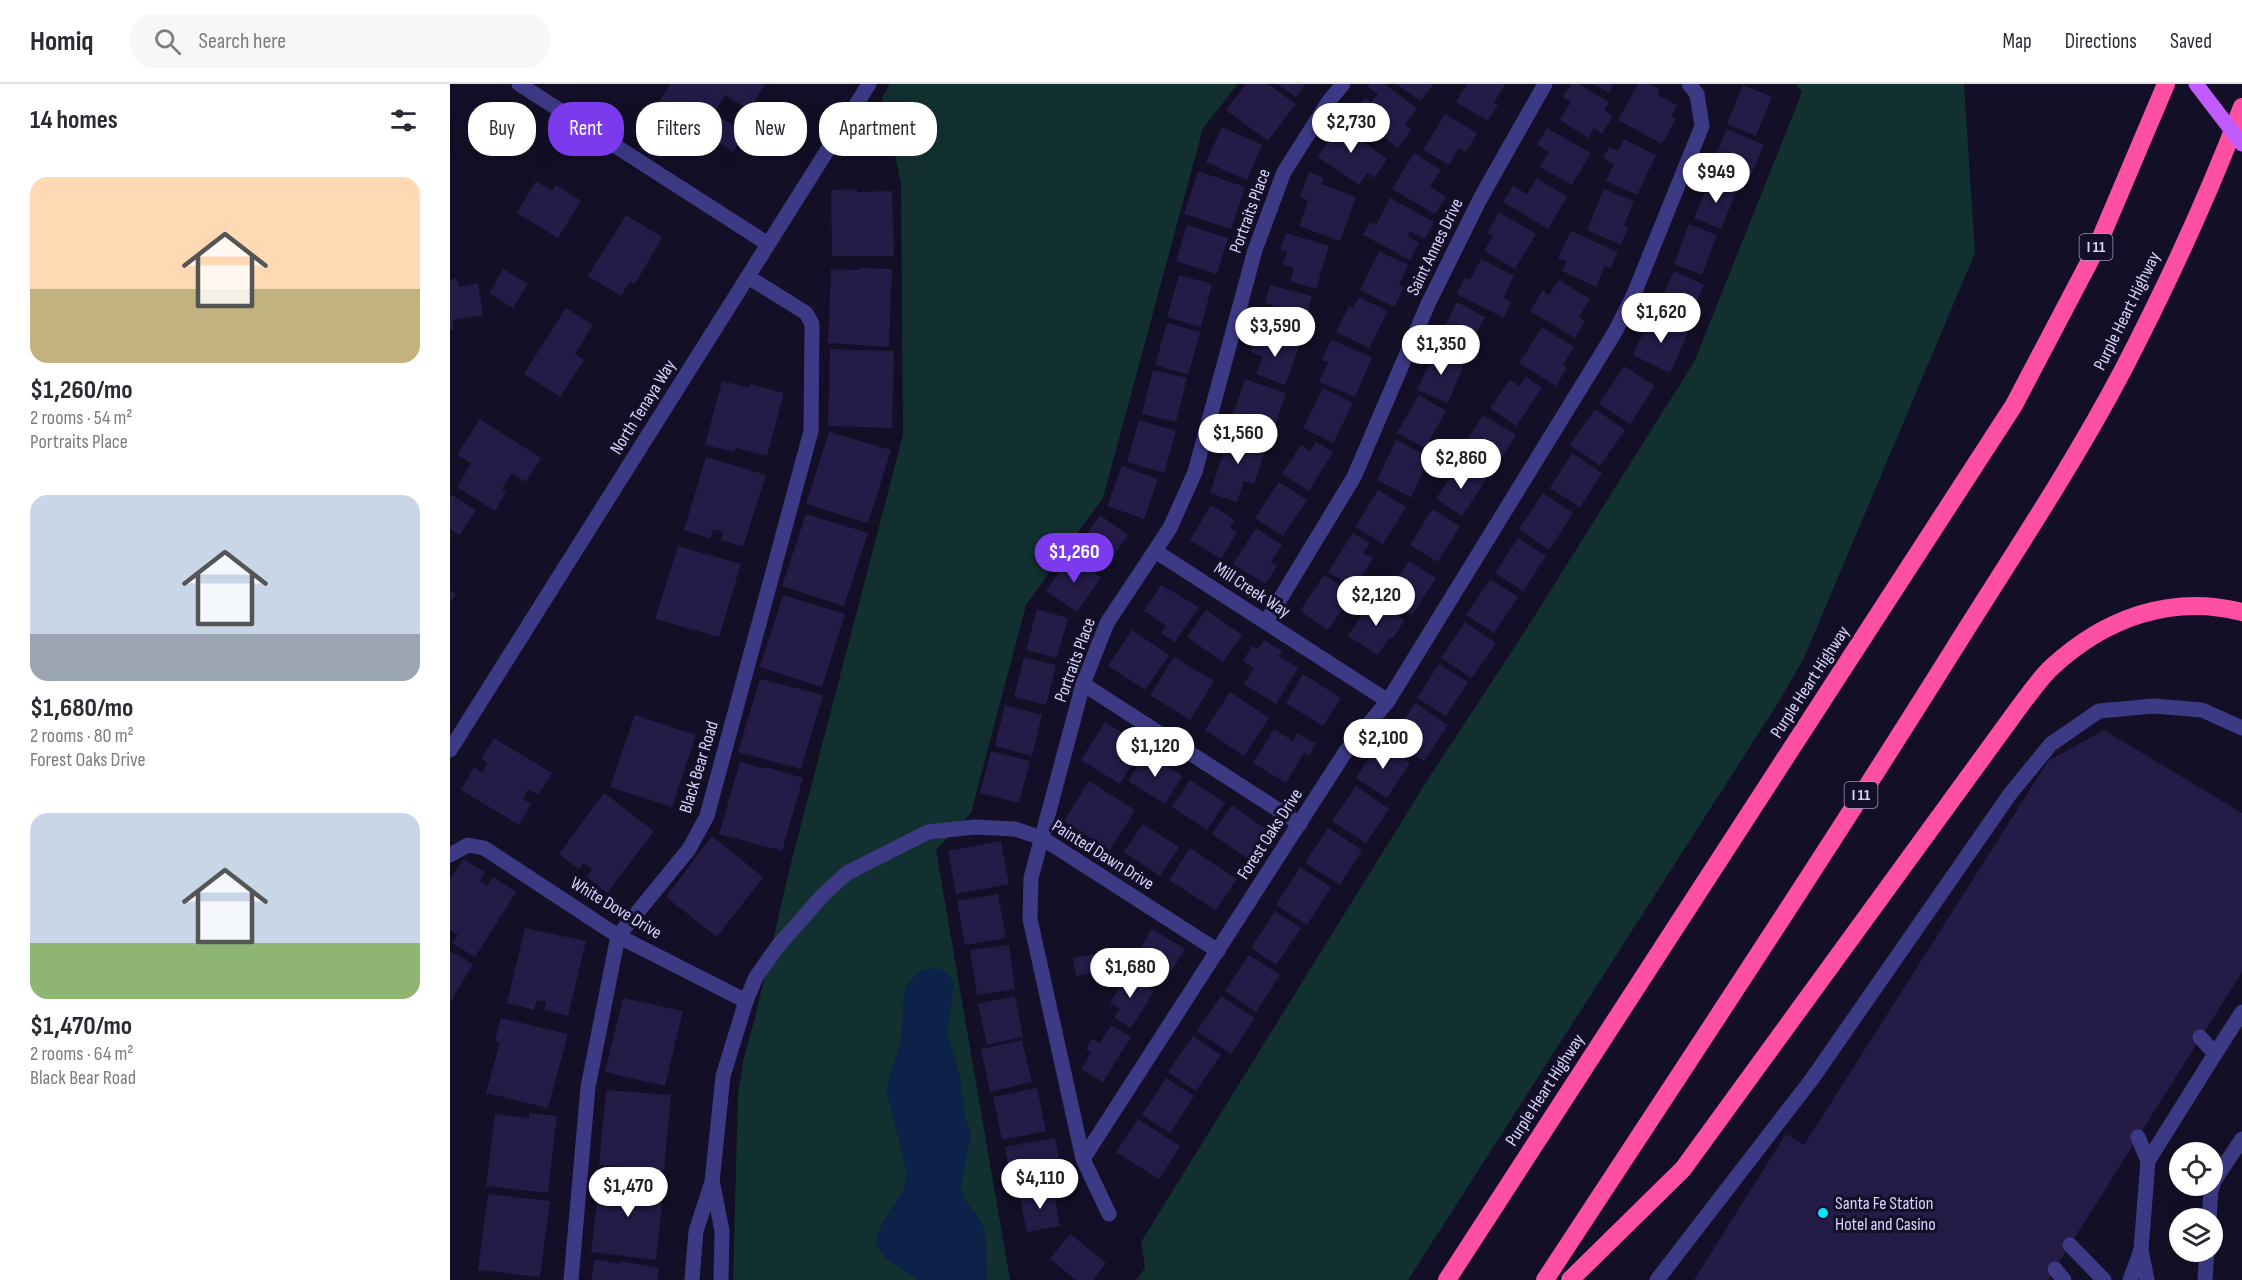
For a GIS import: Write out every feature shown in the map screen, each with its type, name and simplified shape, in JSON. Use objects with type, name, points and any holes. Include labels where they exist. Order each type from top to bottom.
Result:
[{"type":"highway","name":"Purple Heart Highway","points":[[1447,1280],[2014,405],[2096,249],[2166,84]]},
{"type":"highway","name":"Purple Heart Highway","points":[[1545,1280],[1890,751],[2073,457],[2122,370],[2157,299],[2207,195],[2242,110]]},
{"type":"highway","points":[[1570,1280],[1683,1169],[2006,725],[2050,669],[2085,639],[2127,617],[2177,607],[2224,608],[2242,612]]},
{"type":"main road","points":[[2196,84],[2242,144]]},
{"type":"street","points":[[519,84],[768,244]]},
{"type":"street","name":"North Tenaya Way","points":[[450,750],[869,84]]},
{"type":"street","name":"Portraits Place","points":[[1109,1214],[1083,1159],[1030,919],[1031,878],[1083,684],[1107,622],[1170,528],[1195,472],[1255,249],[1284,172],[1329,101],[1343,84]]},
{"type":"street","name":"Saint Annes Drive","points":[[1266,622],[1354,477],[1428,304],[1480,199],[1545,84]]},
{"type":"street","name":"Forest Oaks Drive","points":[[1083,1159],[1346,751],[1388,701],[1615,332],[1634,294],[1702,126],[1697,94],[1689,84]]},
{"type":"street","name":"Black Bear Road","points":[[572,1280],[588,1087],[618,936],[689,849],[707,816],[811,431],[812,324],[806,313],[748,277]]},
{"type":"street","name":"Mill Creek Way","points":[[1155,551],[1388,701]]},
{"type":"street","points":[[1083,684],[1300,824]]},
{"type":"street","points":[[1657,1280],[1812,1079],[2010,794],[2051,744],[2099,711],[2143,707],[2202,710],[2242,728]]},
{"type":"street","name":"Painted Dawn Drive","points":[[692,1280],[696,1231],[712,1182],[723,1076],[746,1001],[756,977],[777,947],[823,895],[847,873],[928,832],[975,827],[1016,829],[1042,838],[1218,951]]},
{"type":"street","name":"White Dove Drive","points":[[450,855],[468,844],[484,848],[618,936],[746,1001]]},
{"type":"street","points":[[2148,1161],[2242,1012]]},
{"type":"street","points":[[2200,1037],[2216,1054]]},
{"type":"street","points":[[2138,1137],[2148,1161],[2141,1250],[2146,1280]]},
{"type":"street","points":[[2210,1208],[2214,1181],[2242,1139]]},
{"type":"street","name":"Painted Dawn Drive","points":[[712,1182],[722,1231],[721,1280]]},
{"type":"street","points":[[2070,1245],[2104,1280]]},
{"type":"street","points":[[2130,1280],[2141,1250]]},
{"type":"street","points":[[2205,1280],[2206,1262]]},
{"type":"green space","points":[[890,84],[1238,84],[1203,128],[1103,498],[1026,605],[971,813],[936,850],[1010,1280],[733,1280],[738,1094],[744,1057],[789,871],[903,435],[901,183],[895,156],[937,156],[937,102],[883,102],[882,97]]},
{"type":"green space","points":[[1795,84],[1964,84],[1975,253],[1804,658],[1778,703],[1408,1280],[1136,1280],[1145,1268],[1141,1242],[1430,776],[1520,639],[1694,362],[1802,92]]},
{"type":"water","points":[[935,968],[947,974],[954,986],[947,1034],[960,1075],[965,1115],[971,1135],[961,1187],[963,1196],[982,1222],[986,1234],[987,1280],[918,1280],[886,1259],[876,1243],[882,1224],[902,1192],[907,1173],[886,1089],[901,1040],[904,995],[907,985],[918,972]]},
{"type":"building","points":[[670,84],[765,84],[754,102],[736,102],[725,95],[721,102],[659,102]]},
{"type":"building","points":[[1246,84],[1268,84],[1296,104],[1268,141],[1226,110]]},
{"type":"building","points":[[1277,84],[1305,84],[1296,97]]},
{"type":"building","points":[[1370,84],[1384,84],[1417,108],[1405,125],[1411,130],[1398,148],[1352,114],[1365,98],[1371,102],[1378,94],[1368,87]]},
{"type":"building","points":[[1396,84],[1433,84],[1421,101]]},
{"type":"building","points":[[1467,84],[1505,84],[1494,103],[1498,105],[1488,121],[1456,102]]},
{"type":"building","points":[[1571,84],[1579,84],[1609,102],[1604,110],[1613,116],[1602,134],[1594,128],[1588,138],[1560,120],[1571,102],[1563,97]]},
{"type":"building","points":[[1594,84],[1614,84],[1609,93]]},
{"type":"building","points":[[1638,84],[1650,84],[1660,90],[1658,95],[1677,105],[1671,116],[1676,119],[1662,144],[1618,120]]},
{"type":"building","points":[[1743,85],[1772,97],[1756,136],[1727,124]]},
{"type":"building","points":[[1445,114],[1477,133],[1466,152],[1459,148],[1449,165],[1423,150]]},
{"type":"building","points":[[1344,117],[1361,128],[1355,136],[1387,159],[1374,178],[1367,173],[1359,185],[1318,157]]},
{"type":"building","points":[[722,118],[734,126],[733,152],[722,145]]},
{"type":"building","points":[[1222,127],[1262,145],[1247,180],[1206,162]]},
{"type":"building","points":[[1547,128],[1591,153],[1572,185],[1540,167],[1549,152],[1537,145]]},
{"type":"building","points":[[1727,129],[1764,145],[1746,186],[1709,170]]},
{"type":"building","points":[[1624,139],[1656,155],[1637,195],[1606,181],[1614,164],[1603,158],[1609,147],[1618,151]]},
{"type":"building","points":[[1414,153],[1441,170],[1430,187],[1446,197],[1435,214],[1392,189]]},
{"type":"building","points":[[1198,171],[1245,187],[1231,229],[1184,214]]},
{"type":"building","points":[[1309,172],[1324,178],[1321,184],[1356,197],[1340,241],[1299,226],[1308,201],[1300,197]]},
{"type":"building","points":[[1537,178],[1567,197],[1548,229],[1503,202],[1513,186],[1527,194]]},
{"type":"building","points":[[1711,178],[1737,190],[1721,229],[1694,218]]},
{"type":"building","points":[[536,181],[552,191],[556,185],[581,201],[558,238],[517,213]]},
{"type":"building","points":[[857,189],[857,192],[892,191],[894,256],[832,256],[831,190]]},
{"type":"building","points":[[1604,189],[1634,201],[1624,225],[1628,227],[1621,245],[1587,230]]},
{"type":"building","points":[[1390,198],[1434,222],[1425,239],[1410,231],[1407,236],[1419,243],[1410,260],[1363,235],[1370,222],[1376,225]]},
{"type":"building","points":[[1499,212],[1536,234],[1515,269],[1484,251],[1493,236],[1487,233]]},
{"type":"building","points":[[626,215],[662,237],[635,284],[630,281],[621,296],[588,276]]},
{"type":"building","points":[[1689,224],[1717,235],[1702,275],[1674,264]]},
{"type":"building","points":[[1187,225],[1228,238],[1217,274],[1176,261]]},
{"type":"building","points":[[1571,231],[1618,252],[1610,269],[1605,266],[1596,287],[1562,271],[1567,261],[1558,258]]},
{"type":"building","points":[[1286,233],[1329,246],[1316,289],[1290,281],[1294,268],[1283,264],[1287,252],[1280,250]]},
{"type":"building","points":[[1379,251],[1408,265],[1399,285],[1404,287],[1394,307],[1360,290]]},
{"type":"building","points":[[1481,259],[1514,276],[1503,298],[1511,302],[1504,318],[1457,294],[1465,277],[1470,280]]},
{"type":"building","points":[[859,268],[892,269],[889,347],[828,343],[831,269],[859,270]]},
{"type":"building","points":[[503,269],[528,284],[513,308],[489,293]]},
{"type":"building","points":[[1674,271],[1704,285],[1686,326],[1656,312]]},
{"type":"building","points":[[1179,275],[1212,284],[1201,327],[1167,317]]},
{"type":"building","points":[[457,278],[459,287],[478,283],[483,315],[452,320],[454,329],[450,330],[450,280]]},
{"type":"building","points":[[1559,280],[1590,299],[1579,317],[1585,321],[1575,338],[1530,311],[1543,290],[1549,295]]},
{"type":"building","points":[[1270,285],[1312,296],[1301,336],[1268,327],[1274,306],[1265,303]]},
{"type":"building","points":[[1359,297],[1388,311],[1369,348],[1336,332],[1349,306],[1353,308]]},
{"type":"building","points":[[1457,302],[1485,317],[1469,347],[1461,343],[1455,353],[1436,343]]},
{"type":"building","points":[[566,308],[593,325],[575,354],[584,360],[560,397],[524,374]]},
{"type":"building","points":[[1651,316],[1688,333],[1670,373],[1633,355]]},
{"type":"building","points":[[1167,323],[1200,332],[1188,375],[1155,365]]},
{"type":"building","points":[[1542,327],[1574,347],[1563,365],[1567,368],[1556,386],[1519,363]]},
{"type":"building","points":[[1259,332],[1299,348],[1285,385],[1256,374],[1263,357],[1251,352]]},
{"type":"building","points":[[1331,340],[1372,357],[1355,397],[1319,382],[1328,362],[1322,360]]},
{"type":"building","points":[[830,349],[894,351],[892,428],[828,426]]},
{"type":"building","points":[[1435,350],[1465,362],[1448,403],[1417,390]]},
{"type":"building","points":[[1624,366],[1655,386],[1630,424],[1599,404]]},
{"type":"building","points":[[1153,370],[1187,378],[1176,422],[1142,414]]},
{"type":"building","points":[[1526,377],[1542,388],[1516,426],[1490,408],[1510,380],[1519,386]]},
{"type":"building","points":[[1245,379],[1286,393],[1272,435],[1231,421]]},
{"type":"building","points":[[722,381],[750,388],[750,384],[784,393],[767,456],[736,448],[734,452],[705,445]]},
{"type":"building","points":[[1323,388],[1353,403],[1333,443],[1303,428]]},
{"type":"building","points":[[1419,395],[1446,411],[1425,448],[1397,433]]},
{"type":"building","points":[[1595,409],[1625,430],[1600,466],[1570,445]]},
{"type":"building","points":[[1483,415],[1516,435],[1493,472],[1460,452]]},
{"type":"building","points":[[480,419],[541,458],[526,482],[512,473],[502,489],[506,492],[495,511],[457,487],[471,463],[457,455]]},
{"type":"building","points":[[1139,420],[1176,431],[1164,473],[1127,462]]},
{"type":"building","points":[[1231,430],[1268,442],[1254,484],[1244,481],[1237,502],[1210,493]]},
{"type":"building","points":[[829,432],[891,450],[868,523],[806,504]]},
{"type":"building","points":[[1396,440],[1430,457],[1411,497],[1377,480]]},
{"type":"building","points":[[1316,442],[1333,452],[1309,491],[1282,474],[1301,445],[1310,451]]},
{"type":"building","points":[[1572,453],[1602,473],[1580,507],[1550,488]]},
{"type":"building","points":[[706,457],[766,475],[743,547],[721,540],[723,532],[713,529],[710,539],[684,530]]},
{"type":"building","points":[[1122,466],[1158,479],[1144,519],[1107,506]]},
{"type":"building","points":[[1471,467],[1487,478],[1462,516],[1436,499],[1455,470],[1465,477]]},
{"type":"building","points":[[1279,482],[1307,500],[1283,536],[1255,518]]},
{"type":"building","points":[[1378,490],[1406,507],[1383,544],[1355,527]]},
{"type":"building","points":[[1543,493],[1573,513],[1549,550],[1519,529]]},
{"type":"building","points":[[450,494],[476,510],[460,535],[450,529]]},
{"type":"building","points":[[1211,505],[1235,520],[1230,528],[1237,532],[1221,559],[1190,540]]},
{"type":"building","points":[[1432,509],[1460,526],[1438,562],[1410,545]]},
{"type":"building","points":[[806,514],[868,533],[844,606],[782,586]]},
{"type":"building","points":[[1100,515],[1128,535],[1103,571],[1075,551]]},
{"type":"building","points":[[1256,528],[1282,545],[1271,562],[1277,566],[1265,584],[1233,564]]},
{"type":"building","points":[[1353,533],[1370,543],[1363,553],[1373,558],[1355,588],[1328,572]]},
{"type":"building","points":[[1518,538],[1546,556],[1523,591],[1495,573]]},
{"type":"building","points":[[678,546],[741,564],[719,637],[655,619]]},
{"type":"building","points":[[1070,556],[1101,577],[1077,612],[1046,591]]},
{"type":"building","points":[[1409,561],[1436,578],[1412,615],[1385,597]]},
{"type":"building","points":[[1324,575],[1353,594],[1328,630],[1300,611]]},
{"type":"building","points":[[1490,579],[1518,597],[1494,633],[1466,615]]},
{"type":"building","points":[[1161,585],[1199,607],[1175,642],[1161,633],[1166,626],[1144,611]]},
{"type":"building","points":[[450,590],[456,594],[450,603]]},
{"type":"building","points":[[783,595],[845,614],[822,687],[760,667]]},
{"type":"building","points":[[1372,599],[1405,620],[1378,655],[1348,636]]},
{"type":"building","points":[[1037,609],[1068,618],[1057,658],[1026,650]]},
{"type":"building","points":[[1206,610],[1242,635],[1223,662],[1187,637]]},
{"type":"building","points":[[1465,622],[1496,643],[1472,678],[1441,658]]},
{"type":"building","points":[[1132,630],[1169,655],[1145,690],[1108,666]]},
{"type":"building","points":[[1264,640],[1282,651],[1279,656],[1298,668],[1276,704],[1244,684],[1254,668],[1243,661],[1252,646],[1258,649]]},
{"type":"building","points":[[1024,657],[1056,665],[1046,705],[1014,697]]},
{"type":"building","points":[[1174,657],[1214,681],[1190,720],[1150,695]]},
{"type":"building","points":[[1439,664],[1468,682],[1446,716],[1417,698]]},
{"type":"building","points":[[1303,674],[1341,698],[1323,726],[1286,703]]},
{"type":"building","points":[[760,679],[823,695],[801,769],[738,752]]},
{"type":"building","points":[[1230,692],[1269,718],[1244,756],[1205,730]]},
{"type":"building","points":[[1415,703],[1448,725],[1424,761],[1391,740]]},
{"type":"building","points":[[1005,705],[1042,715],[1032,756],[995,746]]},
{"type":"building","points":[[635,715],[696,735],[672,807],[610,787]]},
{"type":"building","points":[[1105,722],[1143,746],[1120,784],[1081,760]]},
{"type":"building","points":[[1274,729],[1293,741],[1297,733],[1316,744],[1309,756],[1304,753],[1286,783],[1253,763]]},
{"type":"building","points":[[2104,730],[2242,813],[2242,972],[2048,1280],[1694,1280],[1786,1134],[1804,1145],[2048,761]]},
{"type":"building","points":[[494,738],[552,773],[538,795],[528,789],[523,799],[531,804],[519,825],[461,790],[474,767],[482,772],[488,762],[481,759]]},
{"type":"building","points":[[1379,742],[1410,763],[1387,798],[1356,778]]},
{"type":"building","points":[[991,751],[1030,761],[1019,803],[980,793]]},
{"type":"building","points":[[1146,752],[1182,776],[1165,804],[1128,781]]},
{"type":"building","points":[[740,762],[766,769],[767,767],[803,778],[782,851],[719,834]]},
{"type":"building","points":[[1190,780],[1225,803],[1207,830],[1172,807]]},
{"type":"building","points":[[1089,781],[1135,810],[1110,850],[1064,821]]},
{"type":"building","points":[[1356,786],[1389,809],[1366,843],[1332,821]]},
{"type":"building","points":[[604,793],[654,831],[607,893],[587,877],[592,869],[584,863],[579,869],[559,854]]},
{"type":"building","points":[[1232,805],[1267,830],[1248,859],[1212,834]]},
{"type":"building","points":[[1143,824],[1179,847],[1160,876],[1124,852]]},
{"type":"building","points":[[1328,828],[1362,850],[1340,885],[1305,863]]},
{"type":"building","points":[[712,836],[763,877],[717,937],[666,897]]},
{"type":"building","points":[[1001,841],[1009,884],[956,894],[948,851]]},
{"type":"building","points":[[1190,848],[1237,879],[1216,910],[1169,880]]},
{"type":"building","points":[[463,859],[485,872],[480,881],[487,886],[493,877],[516,892],[475,957],[452,943],[458,935],[450,930],[450,880]]},
{"type":"building","points":[[1300,867],[1331,887],[1307,925],[1276,905]]},
{"type":"building","points":[[998,894],[1006,938],[965,945],[957,901]]},
{"type":"building","points":[[1275,911],[1301,928],[1276,965],[1251,948]]},
{"type":"building","points":[[525,928],[586,941],[568,1016],[544,1010],[546,1002],[537,1000],[534,1010],[507,1003]]},
{"type":"building","points":[[1152,929],[1185,949],[1161,987],[1129,966]]},
{"type":"building","points":[[1009,945],[1015,989],[977,995],[970,950]]},
{"type":"building","points":[[450,951],[473,964],[450,1003]]},
{"type":"building","points":[[1096,954],[1099,973],[1076,976],[1073,958]]},
{"type":"building","points":[[1249,955],[1280,975],[1256,1012],[1225,991]]},
{"type":"building","points":[[1124,972],[1154,991],[1131,1028],[1114,1018],[1120,1009],[1110,1003],[1120,987],[1116,984]]},
{"type":"building","points":[[1015,996],[1023,1037],[987,1045],[978,1004]]},
{"type":"building","points":[[1221,996],[1255,1018],[1231,1054],[1197,1031]]},
{"type":"building","points":[[623,998],[683,1011],[665,1086],[605,1072]]},
{"type":"building","points":[[501,1018],[568,1034],[548,1108],[486,1093],[500,1042],[495,1041]]},
{"type":"building","points":[[1111,1025],[1131,1037],[1103,1082],[1081,1069],[1091,1052],[1086,1049],[1092,1039],[1100,1043]]},
{"type":"building","points":[[1193,1036],[1221,1055],[1196,1091],[1168,1072]]},
{"type":"building","points":[[1022,1040],[1032,1082],[990,1092],[981,1049]]},
{"type":"building","points":[[1166,1078],[1194,1096],[1170,1133],[1142,1115]]},
{"type":"building","points":[[1037,1088],[1046,1131],[1002,1140],[993,1097]]},
{"type":"building","points":[[606,1090],[671,1095],[664,1171],[599,1165]]},
{"type":"building","points":[[529,1113],[557,1116],[548,1193],[486,1186],[495,1114],[529,1118]]},
{"type":"building","points":[[1138,1119],[1180,1146],[1159,1179],[1116,1152]]},
{"type":"building","points":[[1055,1138],[1063,1180],[1013,1189],[1005,1147]]},
{"type":"building","points":[[600,1177],[664,1183],[656,1260],[591,1252]]},
{"type":"building","points":[[1053,1188],[1060,1226],[1027,1232],[1019,1194]]},
{"type":"building","points":[[488,1194],[550,1201],[540,1277],[478,1270]]},
{"type":"building","points":[[1070,1234],[1106,1263],[1093,1280],[1076,1280],[1050,1259]]},
{"type":"building","points":[[595,1259],[659,1268],[657,1280],[591,1280]]},
{"type":"place","name":"Santa Fe Station Hotel and Casino","points":[[1823,1213]]}]
